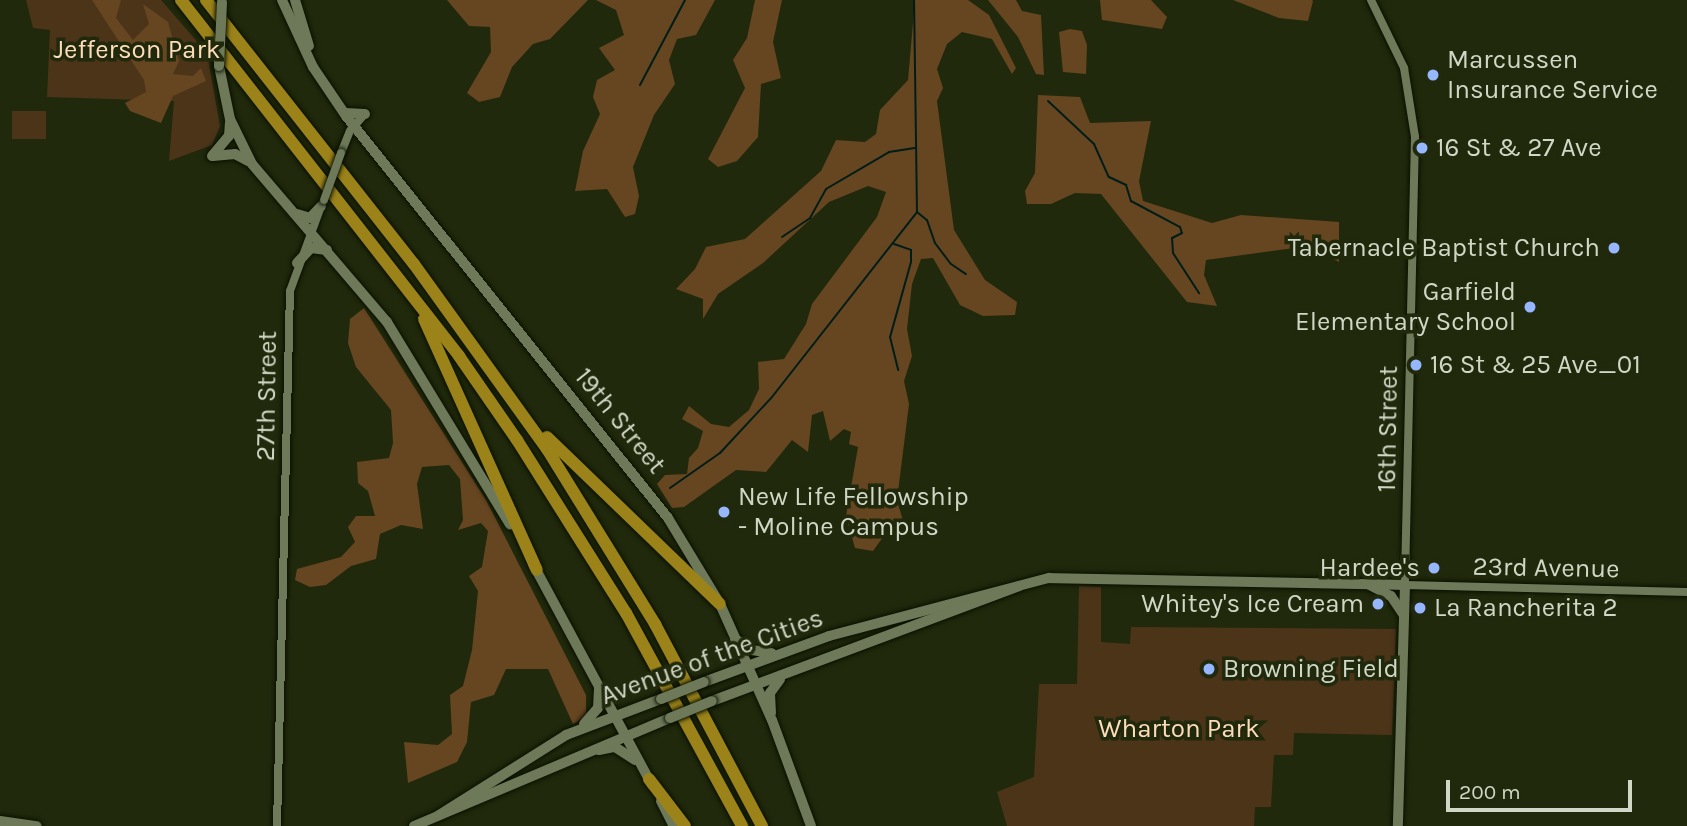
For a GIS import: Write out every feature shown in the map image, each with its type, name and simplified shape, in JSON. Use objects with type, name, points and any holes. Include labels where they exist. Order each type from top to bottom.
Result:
[{"type":"highway","points":[[181,0],[417,302],[579,535],[742,826]]},
{"type":"highway","points":[[206,0],[501,382],[571,465],[720,604]]},
{"type":"highway","points":[[417,302],[537,570]]},
{"type":"highway","points":[[501,382],[655,624],[762,826]]},
{"type":"highway","points":[[646,774],[685,826]]},
{"type":"main road","points":[[282,0],[326,86]]},
{"type":"main road","points":[[295,0],[326,86]]},
{"type":"main road","points":[[222,1],[219,66],[230,119],[252,164],[290,211],[329,251],[379,313],[444,407],[537,570],[674,826]]},
{"type":"main road","name":"19th Street","points":[[326,86],[354,125],[645,483],[720,604],[772,720],[811,826]]},
{"type":"main road","points":[[343,111],[365,114]]},
{"type":"main road","points":[[230,119],[229,136],[212,156],[235,154],[252,164]]},
{"type":"main road","points":[[290,211],[310,218],[323,203]]},
{"type":"main road","points":[[296,262],[311,247],[329,251]]},
{"type":"main road","name":"Avenue of the Cities","points":[[439,815],[575,731],[780,653],[1020,585],[1063,577],[1405,585]]},
{"type":"main road","points":[[1364,582],[1391,596],[1404,615]]},
{"type":"main road","name":"Avenue of the Cities","points":[[414,826],[625,734],[1020,585]]},
{"type":"main road","name":"16th Street","points":[[1398,826],[1405,585]]},
{"type":"main road","points":[[734,639],[757,652],[780,653]]},
{"type":"main road","points":[[772,720],[770,693],[789,673]]},
{"type":"main road","points":[[575,731],[596,712],[599,688]]},
{"type":"main road","points":[[504,787],[606,747],[630,754],[646,774]]},
{"type":"main road","points":[[0,821],[37,826]]},
{"type":"street","name":"16th Street","points":[[1371,0],[1404,68],[1415,137],[1405,585]]},
{"type":"street","points":[[354,125],[365,114]]},
{"type":"street","name":"27th Street","points":[[277,826],[290,291],[296,262],[311,232],[354,125]]},
{"type":"street","name":"23rd Avenue","points":[[1405,585],[1687,592]]},
{"type":"green space","name":"Jefferson Park","points":[[26,0],[161,0],[207,53],[220,126],[212,145],[169,161],[174,101],[47,97],[50,30],[33,28]]},
{"type":"green space","points":[[92,0],[121,0],[116,18],[133,40],[149,24],[143,4],[168,22],[179,61],[173,74],[193,76],[201,68],[206,81],[173,96],[161,123],[130,111],[125,103],[146,92],[144,80]]},
{"type":"green space","points":[[447,0],[588,0],[550,39],[533,44],[512,67],[500,97],[479,102],[467,93],[491,52],[490,27],[469,26]]},
{"type":"green space","points":[[596,0],[715,0],[696,35],[677,39],[669,60],[675,84],[654,115],[633,167],[639,196],[635,214],[625,217],[607,189],[575,191],[583,151],[600,114],[593,97],[597,80],[615,70],[599,48],[624,35],[616,10]]},
{"type":"green space","points":[[755,0],[782,0],[773,42],[781,78],[761,84],[758,137],[737,161],[718,167],[708,159],[745,88],[733,60],[747,38]]},
{"type":"green space","points":[[915,0],[968,0],[989,15],[1016,68],[1012,74],[992,39],[962,32],[947,44],[937,69],[943,88],[937,101],[954,230],[985,280],[1017,302],[1015,315],[983,316],[960,305],[933,258],[921,259],[912,284],[907,329],[912,356],[904,381],[909,404],[897,500],[906,531],[888,530],[873,551],[855,548],[846,516],[858,447],[849,444],[851,432],[844,429],[830,441],[823,411],[812,415],[808,452],[792,440],[766,472],[736,470],[684,507],[672,508],[657,484],[665,475],[687,474],[689,458],[698,448],[703,431],[682,419],[689,406],[711,424],[729,427],[749,410],[759,389],[758,362],[784,359],[806,324],[812,304],[877,217],[886,192],[868,186],[829,202],[763,263],[718,294],[703,319],[703,299],[676,289],[695,269],[706,247],[745,239],[821,171],[836,140],[865,142],[876,134],[880,110],[908,80]]},
{"type":"green space","points":[[988,0],[1016,0],[1022,11],[1041,15],[1044,75],[1036,74],[1018,37]]},
{"type":"green space","points":[[1100,0],[1151,0],[1167,17],[1162,29],[1102,20]]},
{"type":"green space","points":[[1233,0],[1313,1],[1308,21],[1279,18]]},
{"type":"green space","points":[[1070,29],[1082,31],[1087,45],[1086,74],[1063,72],[1059,32]]},
{"type":"green space","points":[[1038,95],[1080,97],[1090,123],[1151,121],[1139,181],[1143,201],[1212,223],[1241,215],[1339,222],[1339,262],[1309,246],[1206,260],[1204,275],[1217,306],[1187,302],[1101,194],[1075,193],[1051,204],[1027,204],[1025,191],[1035,173]]},
{"type":"green space","points":[[12,111],[46,111],[46,139],[12,139]]},
{"type":"green space","points":[[364,308],[486,500],[586,695],[586,716],[573,724],[548,669],[506,669],[494,695],[471,702],[467,742],[457,762],[408,783],[404,742],[438,745],[452,734],[450,695],[463,686],[472,650],[478,591],[469,576],[482,567],[488,531],[481,523],[458,530],[463,520],[460,479],[449,465],[422,467],[417,484],[423,529],[401,525],[380,534],[376,559],[351,566],[326,585],[310,587],[295,580],[297,569],[341,557],[355,542],[348,527],[356,516],[375,516],[368,491],[358,483],[357,462],[389,458],[393,443],[391,410],[356,367],[348,343],[350,319]]},
{"type":"green space","name":"Wharton Park","points":[[1079,586],[1101,587],[1101,642],[1130,644],[1131,627],[1396,629],[1392,735],[1294,733],[1293,755],[1274,755],[1271,807],[1255,807],[1254,826],[1007,826],[997,792],[1034,777],[1039,684],[1077,684]]},
{"type":"waterway","points":[[640,85],[685,0]]},
{"type":"waterway","points":[[670,488],[720,453],[772,397],[917,212],[914,0]]},
{"type":"waterway","points":[[1048,101],[1094,144],[1109,177],[1126,185],[1131,201],[1180,227],[1182,233],[1172,238],[1173,253],[1199,293]]},
{"type":"waterway","points":[[782,237],[810,218],[826,189],[889,152],[915,148]]},
{"type":"waterway","points":[[917,212],[927,220],[935,243],[951,264],[966,274]]},
{"type":"waterway","points":[[894,244],[911,250],[911,262],[890,337],[898,370]]},
{"type":"place","name":"Marcussen Insurance Service","points":[[1433,75]]},
{"type":"place","name":"16 St & 27 Ave","points":[[1422,148]]},
{"type":"place","name":"Tabernacle Baptist Church","points":[[1614,248]]},
{"type":"place","name":"Garfield Elementary School","points":[[1530,307]]},
{"type":"place","name":"16 St & 25 Ave_01","points":[[1416,365]]},
{"type":"place","name":"New Life Fellowship - Moline Campus","points":[[724,512]]},
{"type":"place","name":"Hardee's","points":[[1434,568]]},
{"type":"place","name":"Whitey's Ice Cream","points":[[1378,604]]},
{"type":"place","name":"La Rancherita 2","points":[[1420,608]]},
{"type":"place","name":"Browning Field","points":[[1209,669]]}]
